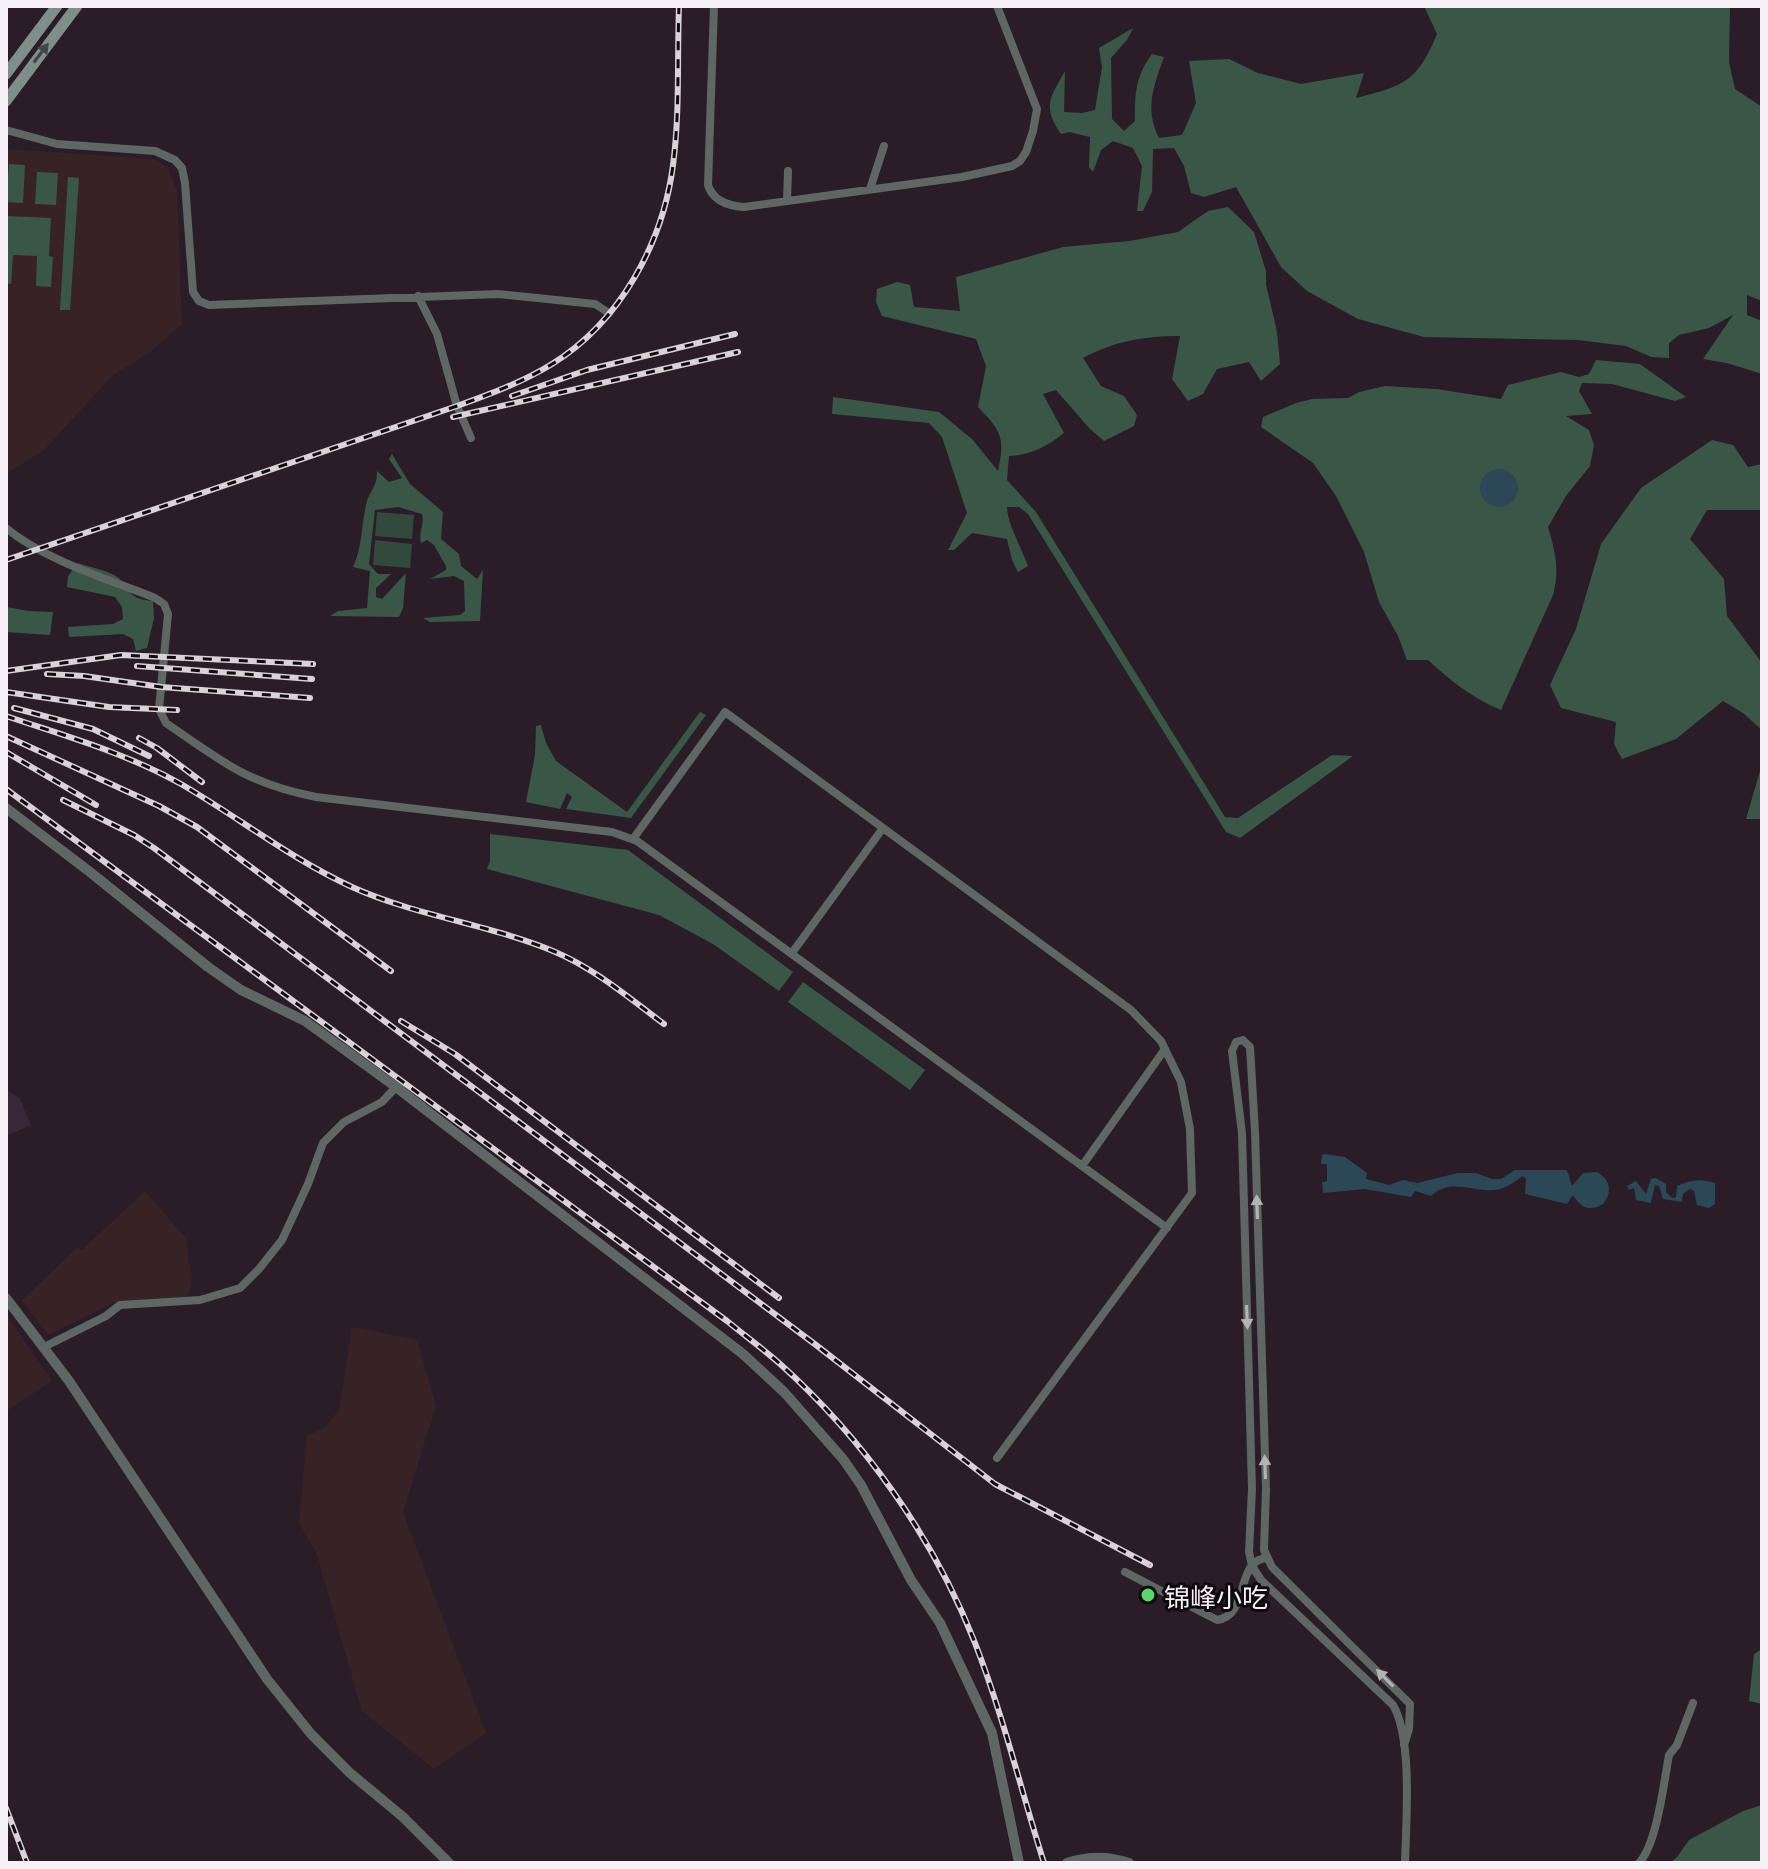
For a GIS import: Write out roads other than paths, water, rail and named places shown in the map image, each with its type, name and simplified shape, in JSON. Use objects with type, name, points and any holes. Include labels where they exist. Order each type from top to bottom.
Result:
[{"type":"main road","points":[[6,74],[57,6]]},
{"type":"main road","points":[[6,101],[77,6]]},
{"type":"street","points":[[714,6],[708,171],[710,193],[731,206],[744,207],[962,177],[1012,166],[1026,152],[1037,109],[997,6]]},
{"type":"street","points":[[6,130],[57,144],[155,151],[175,160],[182,168],[185,183],[193,292],[199,301],[209,305],[418,296],[526,295],[595,304],[609,313]]},
{"type":"street","points":[[870,189],[884,146]]},
{"type":"street","points":[[787,201],[788,171]]},
{"type":"street","points":[[418,296],[437,334],[457,406],[471,438]]},
{"type":"street","points":[[6,528],[28,544],[164,604],[168,614],[160,715],[166,723],[223,762],[257,782],[316,797],[612,832],[633,839],[1167,1228]]},
{"type":"street","points":[[633,839],[725,712],[1131,1010],[1146,1023],[1165,1049],[1181,1082],[1187,1106],[1192,1193],[997,1458]]},
{"type":"street","points":[[6,808],[208,967],[241,990],[305,1021],[396,1087],[743,1354],[784,1392],[843,1459],[861,1485],[911,1580],[940,1623],[992,1733],[1019,1863]]},
{"type":"street","points":[[792,953],[883,828]]},
{"type":"street","points":[[1125,1572],[1217,1620],[1229,1616],[1236,1608],[1249,1570],[1252,1489],[1242,1133],[1232,1051],[1236,1042],[1243,1040],[1250,1047],[1255,1132],[1266,1489],[1264,1550],[1272,1567],[1407,1700],[1409,1729],[1404,1745]]},
{"type":"street","points":[[1082,1166],[1165,1049]]},
{"type":"street","points":[[44,1347],[106,1316],[120,1305],[200,1300],[240,1288],[282,1240],[323,1143],[344,1122],[382,1102],[396,1087]]},
{"type":"street","points":[[6,1298],[128,1468],[267,1679],[330,1754],[403,1817],[449,1863]]},
{"type":"street","points":[[1249,1570],[1260,1558],[1268,1558]]},
{"type":"street","points":[[1249,1570],[1393,1705],[1402,1725],[1404,1745],[1405,1863]]},
{"type":"street","points":[[1639,1863],[1646,1856],[1653,1839],[1669,1755],[1677,1745],[1693,1703]]},
{"type":"street","points":[[1067,1863],[1095,1857],[1115,1858],[1129,1863]]},
{"type":"water","points":[[1499,469],[1512,475],[1518,488],[1512,501],[1499,507],[1486,501],[1480,488],[1486,475]]},
{"type":"water","points":[[1322,1155],[1345,1157],[1367,1173],[1366,1179],[1389,1185],[1403,1180],[1417,1183],[1458,1173],[1476,1173],[1501,1179],[1515,1170],[1567,1170],[1572,1186],[1583,1173],[1597,1172],[1605,1178],[1609,1190],[1603,1204],[1590,1208],[1582,1206],[1573,1195],[1567,1204],[1525,1194],[1526,1179],[1523,1176],[1500,1189],[1447,1187],[1431,1196],[1415,1191],[1411,1197],[1365,1189],[1323,1193],[1322,1182],[1327,1181],[1327,1164],[1321,1164]]},
{"type":"water","points":[[1656,1178],[1666,1184],[1666,1192],[1672,1198],[1676,1197],[1677,1186],[1686,1182],[1700,1180],[1715,1183],[1715,1204],[1709,1208],[1697,1205],[1694,1191],[1690,1189],[1683,1194],[1682,1202],[1663,1199],[1659,1186],[1655,1185],[1651,1203],[1636,1200],[1634,1188],[1629,1190],[1627,1186],[1636,1181],[1646,1194],[1651,1179]]},
{"type":"railway","points":[[6,560],[482,397],[541,370],[576,347],[618,303],[634,278],[648,251],[668,194],[675,145],[679,6]]},
{"type":"railway","points":[[512,396],[587,370],[735,334]]},
{"type":"railway","points":[[453,417],[738,352]]},
{"type":"railway","points":[[6,671],[121,655],[313,664]]},
{"type":"railway","points":[[137,666],[312,679]]},
{"type":"railway","points":[[47,674],[161,687],[310,698]]},
{"type":"railway","points":[[6,692],[109,707],[177,710]]},
{"type":"railway","points":[[14,708],[93,729],[149,756]]},
{"type":"railway","points":[[6,716],[95,746],[160,773],[308,864],[352,887],[401,905],[528,942],[568,958],[611,984],[664,1024]]},
{"type":"railway","points":[[6,736],[159,806],[197,827],[391,971]]},
{"type":"railway","points":[[139,738],[202,782]]},
{"type":"railway","points":[[6,752],[96,805]]},
{"type":"railway","points":[[6,789],[727,1321],[773,1357],[810,1392],[893,1492],[917,1528],[958,1604],[994,1697],[1044,1863]]},
{"type":"railway","points":[[63,800],[154,848],[816,1345],[995,1484],[1150,1565]]},
{"type":"railway","points":[[401,1021],[455,1054],[779,1298]]},
{"type":"railway","points":[[6,1808],[27,1863]]},
{"type":"place","name":"锦峰小吃","points":[[1148,1595]]}]
